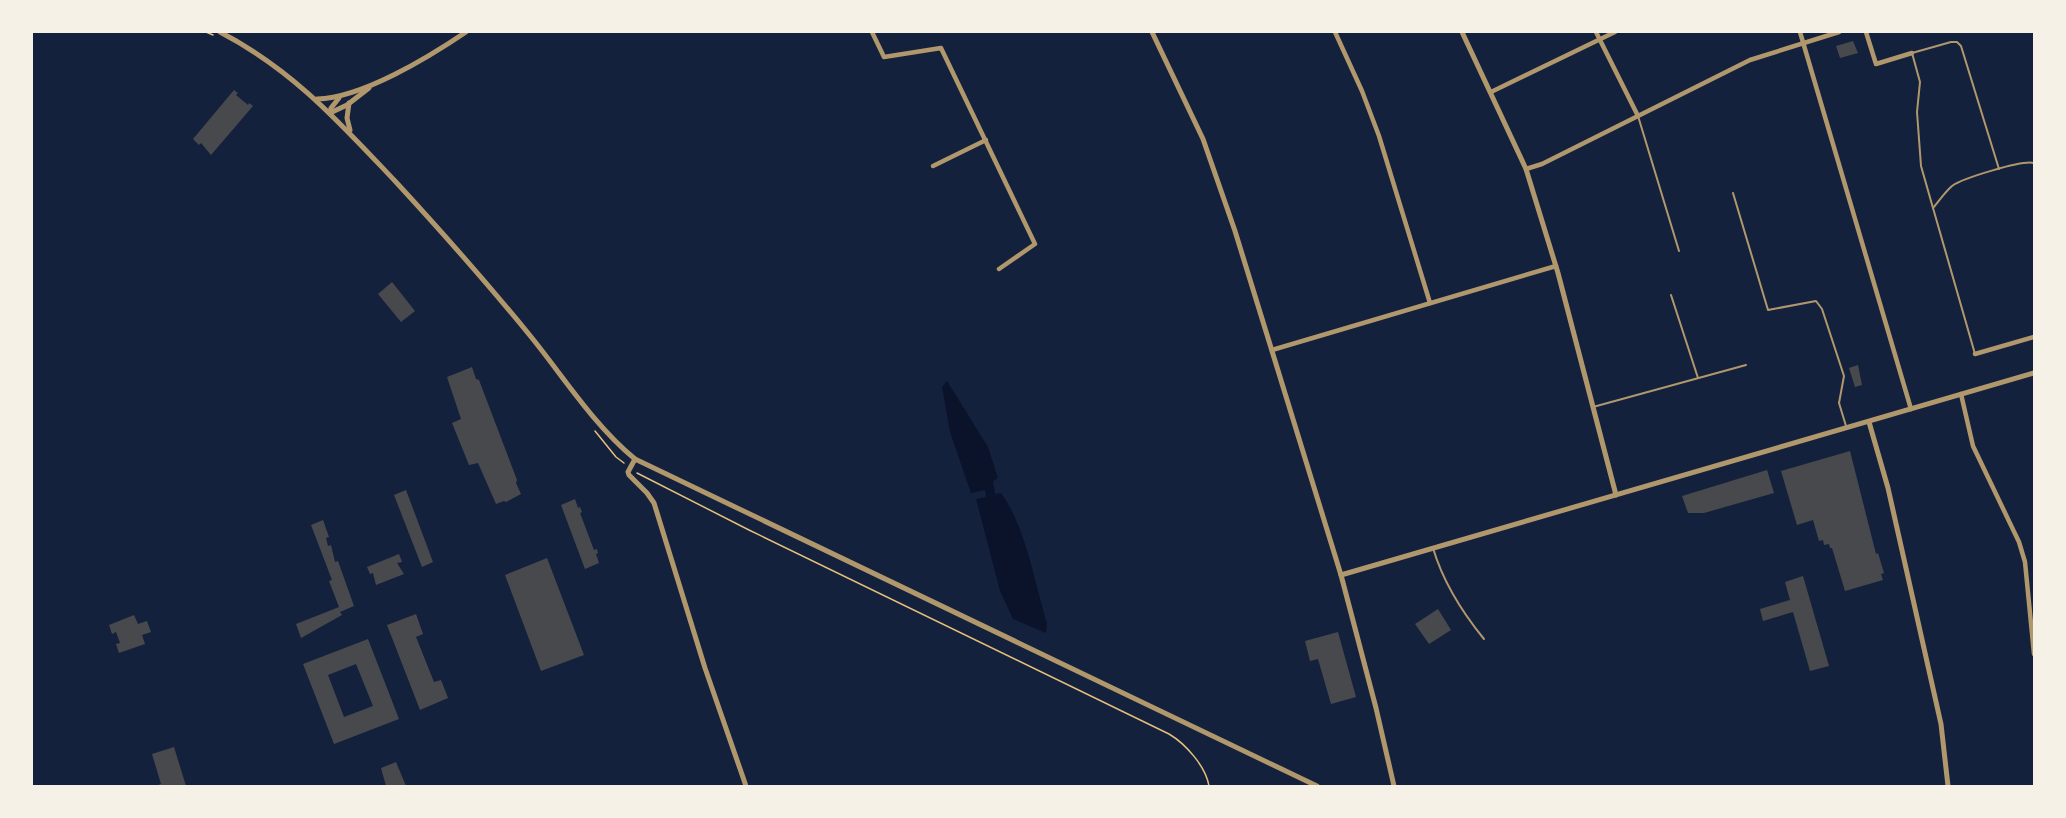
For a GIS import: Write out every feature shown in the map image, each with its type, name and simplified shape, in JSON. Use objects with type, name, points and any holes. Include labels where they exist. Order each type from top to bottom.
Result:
[{"type":"street","points":[[220,32],[274,64],[317,99],[495,292],[601,426],[635,459],[1317,786]]},
{"type":"street","points":[[317,99],[329,99],[343,95],[376,82],[423,60],[466,32]]},
{"type":"street","points":[[872,32],[884,57],[941,48],[1035,244],[999,269]]},
{"type":"street","points":[[1152,32],[1209,155],[1235,231],[1341,575],[1394,786]]},
{"type":"street","points":[[1335,32],[1362,91],[1379,136],[1430,303]]},
{"type":"street","points":[[1462,32],[1526,169],[1556,266],[1616,495]]},
{"type":"street","points":[[1596,32],[1638,116]]},
{"type":"street","points":[[1491,92],[1615,32]]},
{"type":"street","points":[[1800,32],[1911,409]]},
{"type":"street","points":[[1526,169],[1542,164],[1750,60],[1839,32]]},
{"type":"street","points":[[1866,32],[1876,64],[1912,53]]},
{"type":"street","points":[[330,113],[349,103],[376,82]]},
{"type":"street","points":[[330,113],[334,103],[343,95]]},
{"type":"street","points":[[349,103],[347,118],[351,135]]},
{"type":"street","points":[[933,166],[986,140]]},
{"type":"street","points":[[1272,350],[1556,266]]},
{"type":"street","points":[[1975,354],[2034,337]]},
{"type":"street","points":[[1341,575],[2034,373]]},
{"type":"street","points":[[1961,394],[1973,446],[2019,542],[2025,562],[2034,654]]},
{"type":"street","points":[[1869,422],[1887,488],[1939,716],[1948,786]]},
{"type":"street","points":[[635,459],[628,472],[629,476],[654,503],[705,668],[746,786]]},
{"type":"lane","points":[[1975,354],[1921,166],[1917,112],[1920,82],[1912,53],[1951,42],[1957,42],[1961,46],[1999,169]]},
{"type":"lane","points":[[1638,116],[1679,251]]},
{"type":"lane","points":[[1933,208],[1953,185],[2028,161],[2034,163]]},
{"type":"lane","points":[[1733,193],[1768,310],[1816,301],[1822,309],[1844,376],[1839,404],[1847,428]]},
{"type":"lane","points":[[1671,295],[1698,378]]},
{"type":"lane","points":[[1593,407],[1746,365]]},
{"type":"lane","points":[[1433,548],[1437,562],[1454,596],[1484,639]]},
{"type":"path","points":[[206,32],[214,36]]},
{"type":"path","points":[[590,423],[619,460]]},
{"type":"path","points":[[638,472],[769,540],[1169,734],[1183,744],[1206,773],[1209,786]]},
{"type":"water","points":[[947,381],[988,447],[998,478],[993,481],[995,494],[1001,493],[1017,521],[1047,623],[1046,633],[1013,619],[1000,591],[976,499],[986,497],[985,490],[971,493],[950,432],[942,387]]},
{"type":"building","points":[[1853,41],[1858,53],[1840,58],[1836,46]]},
{"type":"building","points":[[234,90],[238,93],[236,95],[248,105],[249,103],[253,106],[211,155],[201,143],[199,145],[193,139]]},
{"type":"building","points":[[392,282],[415,311],[401,322],[378,294]]},
{"type":"building","points":[[1858,365],[1862,385],[1855,387],[1849,368]]},
{"type":"building","points":[[472,367],[476,379],[479,380],[521,494],[506,502],[496,504],[478,463],[469,465],[452,423],[461,419],[447,377]]},
{"type":"building","points":[[1850,451],[1876,554],[1878,553],[1884,573],[1881,574],[1883,580],[1845,591],[1832,548],[1829,544],[1824,545],[1823,540],[1819,541],[1813,520],[1797,525],[1781,471]]},
{"type":"building","points":[[1767,470],[1774,493],[1704,513],[1688,513],[1682,496]]},
{"type":"building","points":[[406,490],[433,562],[422,567],[394,495]]},
{"type":"building","points":[[575,499],[582,512],[580,513],[594,550],[597,549],[598,553],[596,554],[599,563],[585,569],[561,505]]},
{"type":"building","points":[[323,520],[329,537],[326,538],[328,546],[331,545],[335,562],[338,561],[354,606],[340,612],[342,615],[301,638],[296,624],[339,607],[329,581],[332,580],[311,525]]},
{"type":"building","points":[[399,554],[402,562],[397,563],[404,574],[376,585],[373,573],[370,574],[367,567]]},
{"type":"building","points":[[547,558],[584,655],[541,671],[505,575]]},
{"type":"building","points":[[1803,576],[1829,666],[1810,671],[1793,612],[1763,621],[1760,609],[1790,600],[1785,582]]},
{"type":"building","points":[[1438,609],[1451,630],[1429,644],[1415,624]]},
{"type":"building","points":[[416,614],[423,634],[416,637],[434,682],[441,680],[448,698],[420,710],[387,625]]},
{"type":"building","points":[[134,615],[138,624],[147,621],[151,632],[142,635],[145,644],[119,653],[116,644],[120,643],[116,632],[112,634],[109,625]]},
{"type":"building","points":[[1338,632],[1356,697],[1331,704],[1318,659],[1310,661],[1305,641]]},
{"type":"building","points":[[368,639],[399,719],[334,744],[303,664]],"holes":[[[356,664],[373,706],[344,717],[328,675]]]},
{"type":"building","points":[[174,747],[186,786],[155,786],[161,784],[152,754]]},
{"type":"building","points":[[396,762],[406,786],[386,786],[381,768]]}]
